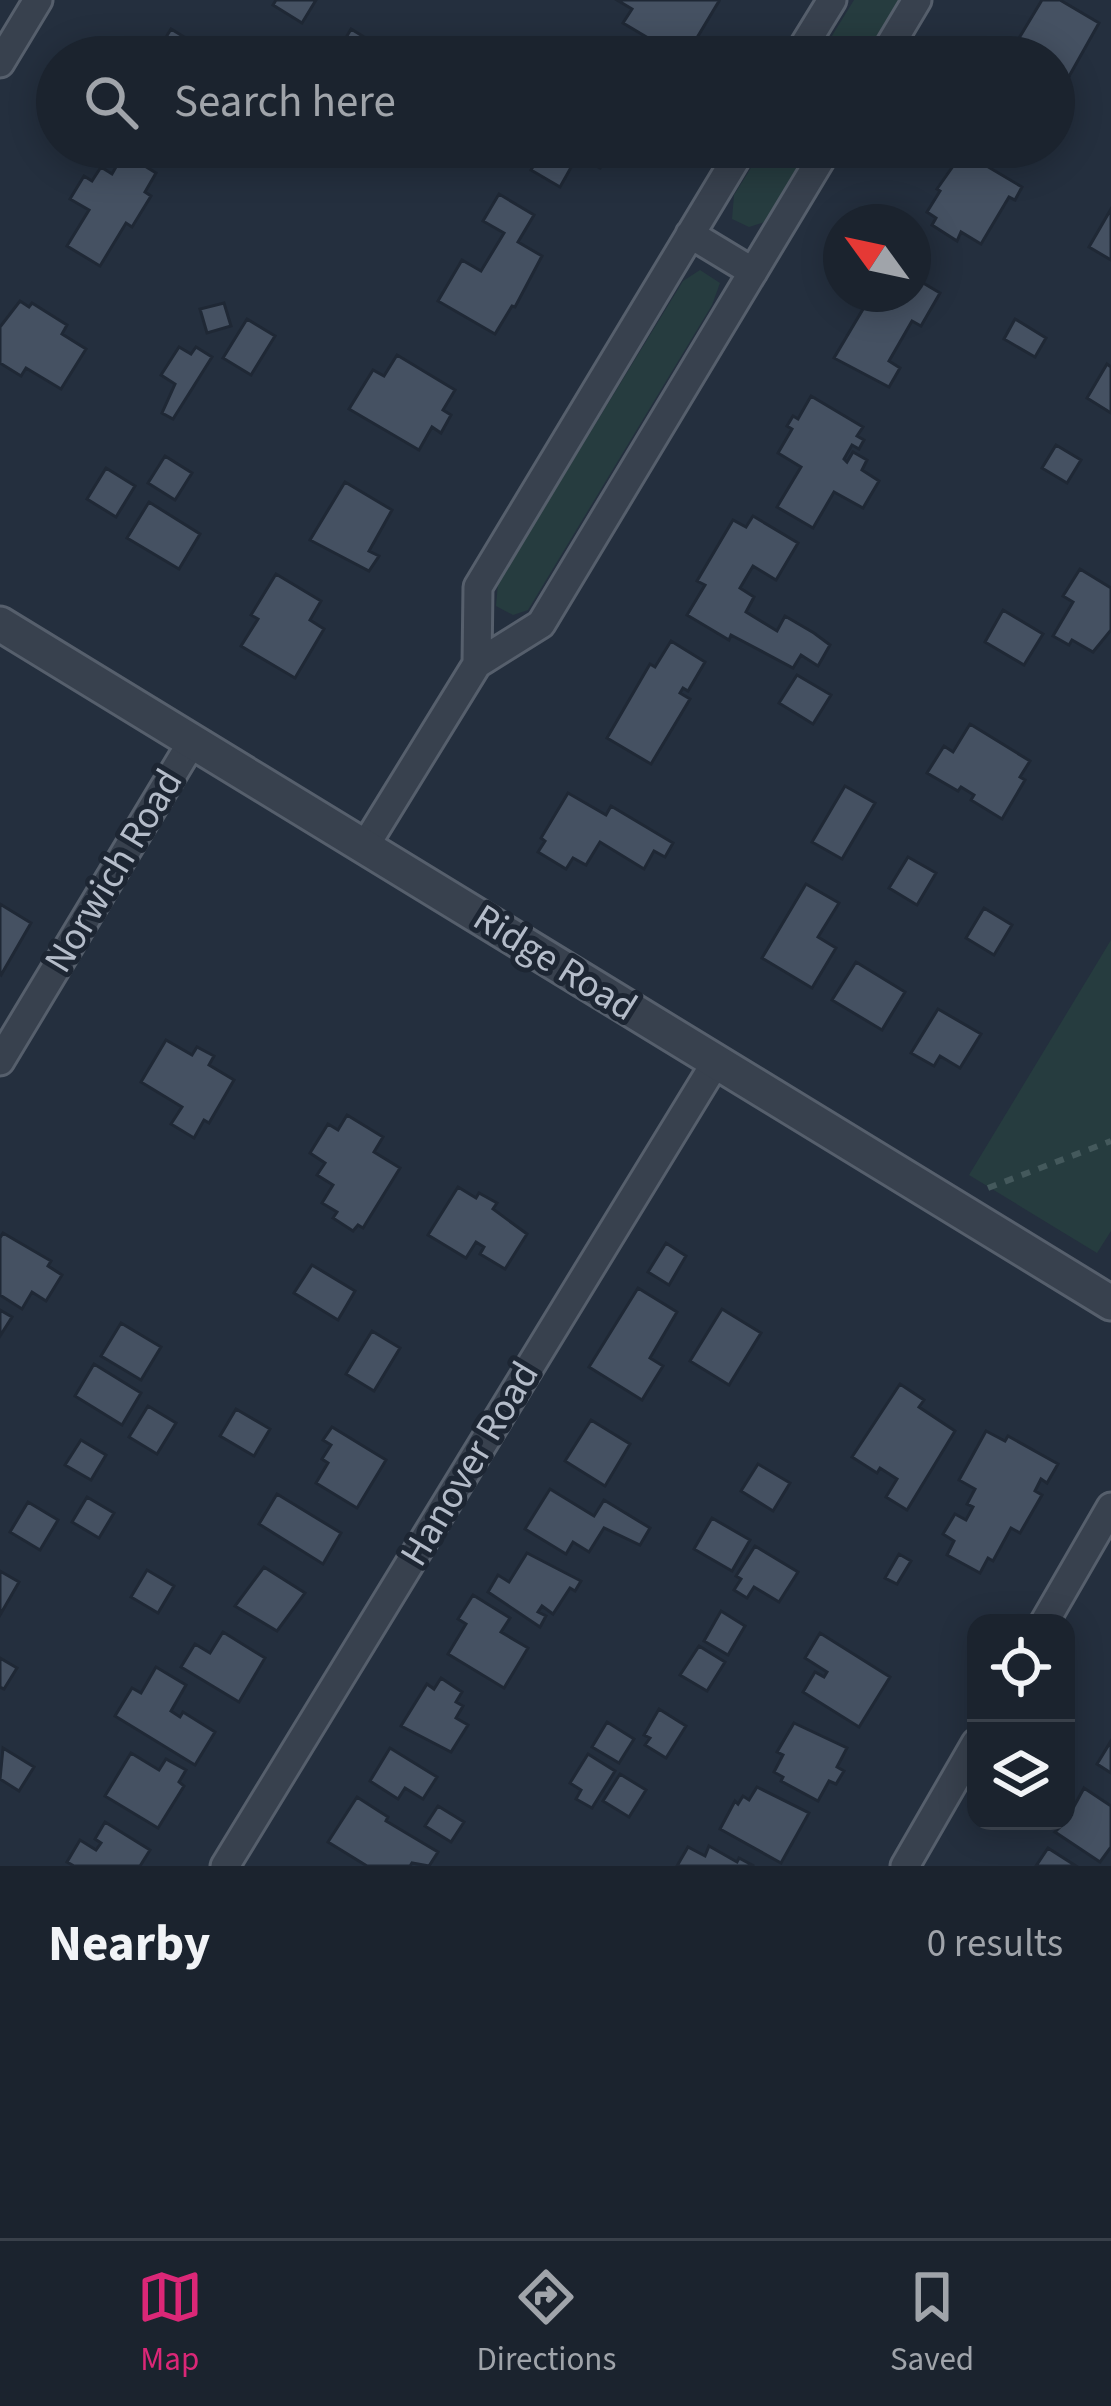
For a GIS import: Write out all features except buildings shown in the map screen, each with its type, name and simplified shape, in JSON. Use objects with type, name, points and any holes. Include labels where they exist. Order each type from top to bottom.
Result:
[{"type":"street","points":[[0,63],[38,0]]},
{"type":"street","points":[[810,36],[832,0]]},
{"type":"street","points":[[896,36],[917,0]]},
{"type":"street","points":[[477,664],[478,587],[730,168]]},
{"type":"street","points":[[365,846],[477,664],[541,624],[815,168]]},
{"type":"street","points":[[690,234],[752,272]]},
{"type":"street","name":"Ridge Road","points":[[0,624],[1111,1303]]},
{"type":"street","name":"Norwich Road","points":[[0,1061],[192,742]]},
{"type":"street","name":"Hanover Road","points":[[225,1866],[716,1063]]},
{"type":"street","points":[[1050,1614],[1111,1507]]},
{"type":"street","points":[[905,1866],[967,1759]]},
{"type":"path","points":[[988,1188],[1111,1141]]},
{"type":"green space","points":[[854,0],[900,0],[878,36],[832,36]]},
{"type":"green space","points":[[751,168],[797,168],[765,222],[749,227],[732,219],[734,195]]},
{"type":"green space","points":[[700,270],[720,283],[712,305],[528,610],[513,615],[496,606],[498,583],[683,281]]},
{"type":"green space","points":[[1111,940],[1111,1231],[1097,1253],[969,1175]]}]
